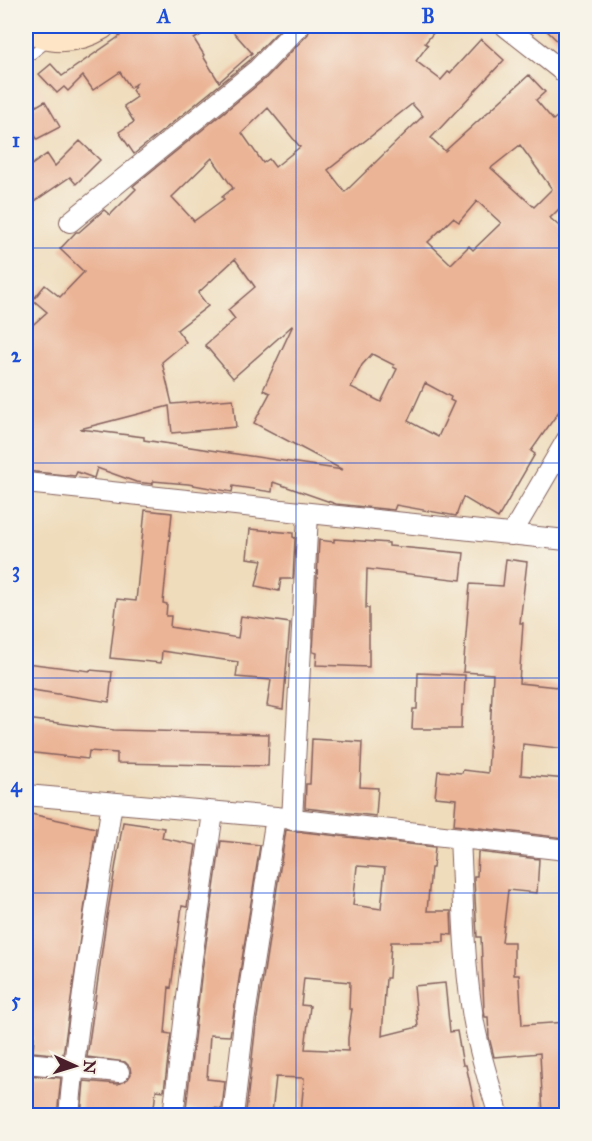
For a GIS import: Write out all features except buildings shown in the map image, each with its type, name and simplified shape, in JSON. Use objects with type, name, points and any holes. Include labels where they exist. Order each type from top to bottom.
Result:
[{"type":"street","points":[[26,26],[34,32],[53,37],[74,38],[101,26]]},
{"type":"street","points":[[70,222],[258,69],[299,26]]},
{"type":"street","points":[[505,26],[567,75]]},
{"type":"street","points":[[511,535],[567,441]]},
{"type":"street","points":[[26,483],[567,540]]},
{"type":"street","points":[[233,1116],[244,1022],[284,819],[308,514]]},
{"type":"street","points":[[26,795],[567,849]]},
{"type":"street","points":[[69,1116],[88,956],[112,803]]},
{"type":"street","points":[[173,1116],[190,972],[213,813]]},
{"type":"street","points":[[460,838],[471,1005],[499,1116]]},
{"type":"street","points":[[26,1064],[119,1072]]},
{"type":"lane","points":[[26,60],[53,37]]},
{"type":"shaded area","points":[[32,71],[63,128],[26,149],[26,75]]}]
